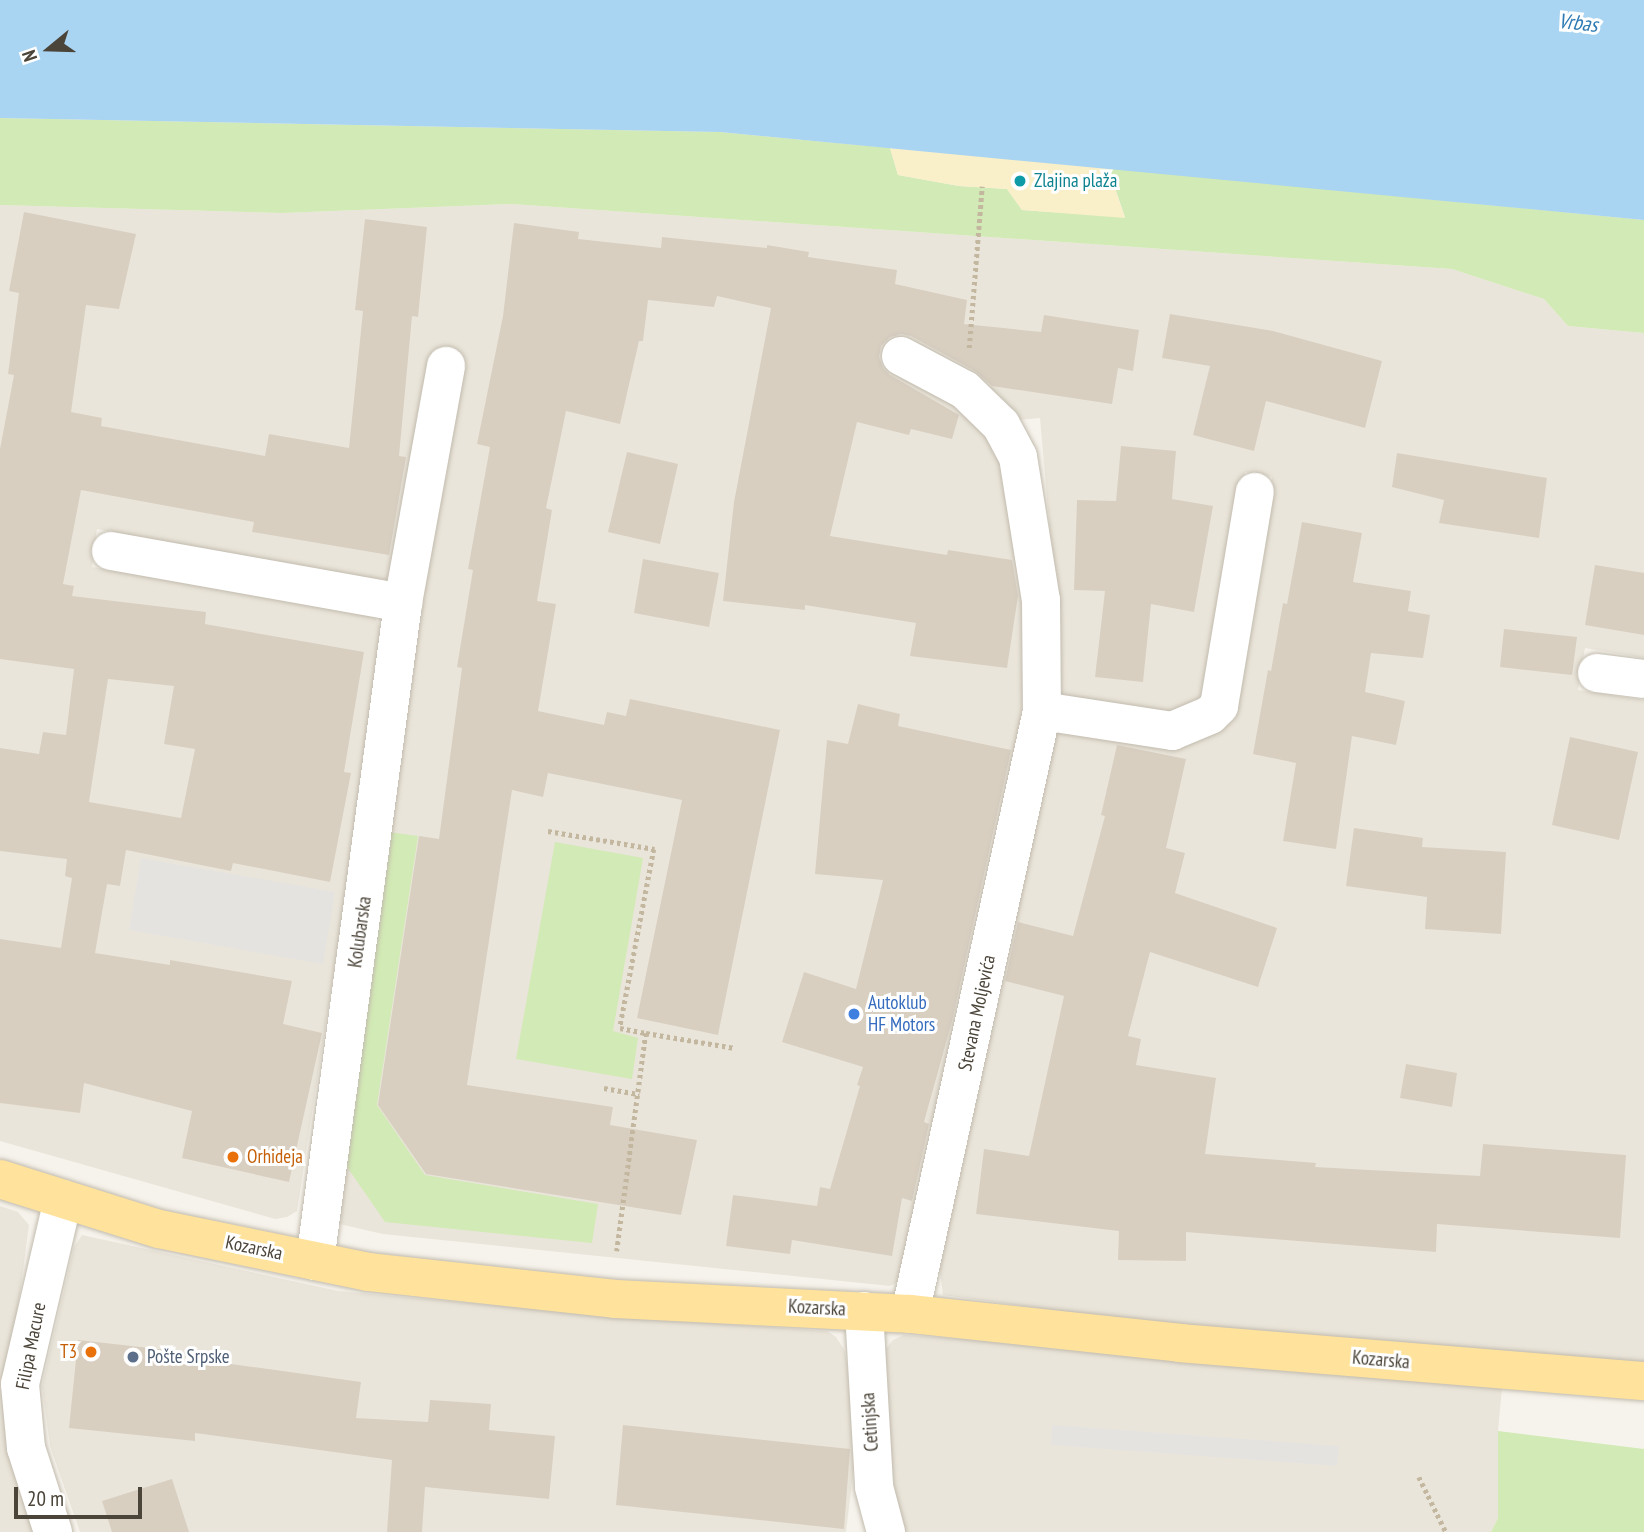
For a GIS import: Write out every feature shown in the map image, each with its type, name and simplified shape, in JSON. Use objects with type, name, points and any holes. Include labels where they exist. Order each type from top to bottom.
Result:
[{"type":"main road","name":"Kozarska","points":[[0,1178],[159,1229],[368,1272],[615,1299],[910,1314],[1180,1343],[1644,1381]]},
{"type":"street","name":"Stevana Moljevića","points":[[901,356],[965,390],[1001,425],[1018,457],[1041,600],[1042,711],[910,1314]]},
{"type":"street","name":"Kolubarska","points":[[315,1261],[403,603],[446,366]]},
{"type":"street","points":[[1042,711],[1172,731],[1210,715],[1219,706],[1255,492]]},
{"type":"street","points":[[111,551],[403,603]]},
{"type":"street","points":[[1597,673],[1644,680]]},
{"type":"street","name":"Filipa Macure","points":[[53,1532],[26,1448],[20,1384],[63,1199]]},
{"type":"street","name":"Cetinjska","points":[[864,1311],[874,1487],[886,1532]]},
{"type":"street","points":[[859,1532],[874,1487]]},
{"type":"path","points":[[965,390],[978,262],[982,187]]},
{"type":"path","points":[[548,831],[654,849],[620,1028],[735,1048]]},
{"type":"path","points":[[618,1251],[646,1033]]},
{"type":"path","points":[[604,1088],[639,1094]]},
{"type":"path","points":[[1419,1477],[1446,1532]]},
{"type":"shaded area","points":[[512,204],[1452,269],[1544,299],[1568,326],[1644,333],[1644,658],[1585,648],[1578,690],[1644,700],[1644,1363],[1200,1330],[943,1295],[939,1265],[1055,728],[1188,744],[1199,740],[1218,726],[1232,704],[1272,477],[1245,472],[1205,698],[1191,709],[1172,714],[1056,701],[1054,579],[1040,418],[1007,421],[1021,547],[1021,735],[904,1278],[890,1286],[383,1234],[335,1223],[416,612],[464,360],[435,352],[393,587],[97,529],[92,567],[375,617],[385,639],[297,1211],[287,1217],[275,1219],[0,1141],[0,205],[282,213]]},
{"type":"shaded area","points":[[141,858],[335,892],[323,964],[129,930]]},
{"type":"shaded area","points":[[0,1206],[18,1212],[29,1225],[6,1401],[37,1532],[0,1532]]},
{"type":"shaded area","points":[[82,1235],[338,1291],[622,1317],[827,1331],[836,1337],[845,1351],[858,1433],[846,1532],[80,1532],[50,1446],[42,1386],[74,1247]]},
{"type":"shaded area","points":[[904,1335],[1503,1377],[1498,1431],[1498,1518],[1491,1532],[900,1532],[883,1394],[884,1351],[893,1340]]},
{"type":"shaded area","points":[[1052,1425],[1339,1446],[1337,1466],[1051,1445]]},
{"type":"green space","points":[[0,118],[720,132],[890,148],[898,175],[959,186],[1007,189],[1022,210],[1125,217],[1108,168],[1644,220],[1644,333],[1568,326],[1544,299],[1452,269],[512,204],[282,213],[0,205]]},
{"type":"green space","points":[[389,832],[418,836],[377,1105],[425,1175],[598,1204],[592,1243],[385,1222],[345,1164]]},
{"type":"green space","points":[[555,842],[643,858],[613,1031],[638,1038],[632,1079],[516,1059]]},
{"type":"green space","points":[[1498,1431],[1644,1449],[1644,1532],[1491,1532],[1498,1518]]},
{"type":"sand","name":"Zlajina plaža","points":[[890,148],[1108,168],[1125,218],[1022,210],[1007,189],[959,186],[898,175]]},
{"type":"water","name":"Vrbas","points":[[0,0],[1644,0],[1644,220],[720,132],[0,118]]},
{"type":"building","points":[[24,212],[136,234],[119,309],[86,305],[71,412],[102,418],[101,426],[265,456],[269,434],[349,448],[363,311],[355,310],[365,219],[427,227],[418,317],[412,316],[399,456],[406,457],[389,555],[252,532],[254,522],[81,490],[63,584],[74,586],[72,596],[206,612],[205,624],[364,652],[344,772],[351,773],[330,882],[233,863],[231,871],[126,850],[120,886],[107,884],[95,953],[170,965],[170,960],[292,981],[283,1024],[322,1033],[289,1182],[182,1158],[192,1111],[84,1083],[80,1113],[0,1103],[0,939],[61,948],[72,878],[65,876],[67,859],[0,851],[0,748],[39,754],[43,732],[66,735],[74,669],[0,659],[0,449],[14,375],[8,374],[19,293],[9,291]],"holes":[[[108,679],[174,686],[164,744],[195,749],[181,818],[89,802]]]},
{"type":"building","points":[[514,223],[579,232],[578,239],[661,248],[662,237],[767,248],[767,245],[809,252],[808,257],[897,270],[895,284],[967,300],[964,324],[1041,332],[1044,315],[1139,330],[1133,371],[1118,368],[1112,404],[992,386],[975,371],[911,336],[901,334],[890,337],[881,346],[879,357],[883,368],[890,375],[959,415],[952,439],[911,429],[909,435],[857,422],[830,536],[947,555],[948,550],[1012,560],[1018,596],[1007,668],[910,656],[916,623],[805,605],[805,610],[723,601],[734,502],[771,308],[717,296],[714,307],[648,300],[643,341],[639,341],[620,424],[566,411],[546,508],[552,510],[537,601],[556,604],[538,711],[604,725],[607,712],[626,716],[630,699],[780,730],[718,1035],[637,1018],[682,800],[548,773],[543,797],[512,790],[467,1085],[613,1107],[610,1125],[697,1140],[681,1215],[426,1174],[378,1105],[419,836],[439,839],[462,668],[457,667],[473,570],[468,569],[490,447],[477,444],[503,316]]},
{"type":"building","points":[[1170,314],[1273,331],[1382,361],[1365,428],[1266,401],[1254,451],[1193,435],[1210,366],[1162,358]]},
{"type":"building","points":[[1121,446],[1176,451],[1172,499],[1213,506],[1194,612],[1151,604],[1143,682],[1095,677],[1105,591],[1074,590],[1077,500],[1116,501]]},
{"type":"building","points":[[627,452],[678,464],[660,544],[608,532]]},
{"type":"building","points":[[1397,453],[1547,478],[1539,538],[1439,523],[1444,500],[1392,487]]},
{"type":"building","points":[[1302,522],[1362,533],[1353,582],[1411,591],[1408,611],[1430,615],[1423,658],[1371,653],[1365,692],[1405,701],[1396,745],[1352,736],[1336,849],[1283,841],[1296,763],[1253,754],[1268,670],[1271,671],[1283,603],[1287,604]]},
{"type":"building","points":[[643,559],[719,573],[709,627],[634,613]]},
{"type":"building","points":[[1595,565],[1644,573],[1644,635],[1585,625]]},
{"type":"building","points":[[1504,629],[1577,637],[1572,675],[1500,667]]},
{"type":"building","points":[[858,704],[900,714],[898,726],[1011,750],[952,1021],[924,1122],[929,1124],[912,1201],[902,1198],[892,1256],[792,1240],[790,1254],[726,1246],[733,1195],[817,1206],[820,1187],[830,1189],[860,1086],[857,1085],[863,1067],[782,1042],[804,972],[856,989],[883,880],[815,874],[827,740],[848,744]]},
{"type":"building","points":[[1570,737],[1638,752],[1619,840],[1552,825]]},
{"type":"building","points":[[1117,745],[1186,759],[1166,848],[1185,853],[1175,893],[1277,928],[1258,987],[1150,952],[1128,1036],[1141,1039],[1136,1065],[1216,1078],[1205,1154],[1316,1163],[1315,1167],[1480,1176],[1483,1144],[1626,1155],[1620,1238],[1437,1224],[1436,1252],[1186,1232],[1186,1261],[1118,1260],[1119,1231],[976,1214],[984,1149],[1029,1156],[1064,996],[1005,981],[1018,922],[1073,936],[1105,816],[1101,815]]},
{"type":"building","points":[[1354,828],[1423,838],[1422,847],[1506,852],[1501,934],[1425,929],[1427,897],[1346,886]]},
{"type":"building","points":[[1406,1064],[1457,1073],[1452,1107],[1400,1098]]},
{"type":"building","points":[[78,1340],[203,1354],[203,1360],[361,1382],[356,1418],[428,1422],[430,1400],[491,1404],[489,1430],[555,1436],[549,1499],[425,1487],[422,1532],[387,1532],[392,1460],[195,1433],[195,1441],[69,1428]]},
{"type":"building","points":[[623,1425],[850,1449],[844,1529],[616,1505]]},
{"type":"building","points":[[172,1479],[189,1532],[112,1532],[102,1501]]},
{"type":"place","name":"Zlajina plaža","points":[[1020,181]]},
{"type":"place","name":"Autoklub HF Motors","points":[[854,1014]]},
{"type":"place","name":"Orhideja","points":[[233,1157]]},
{"type":"place","name":"T3","points":[[91,1352]]},
{"type":"place","name":"Pošte Srpske","points":[[133,1357]]}]
